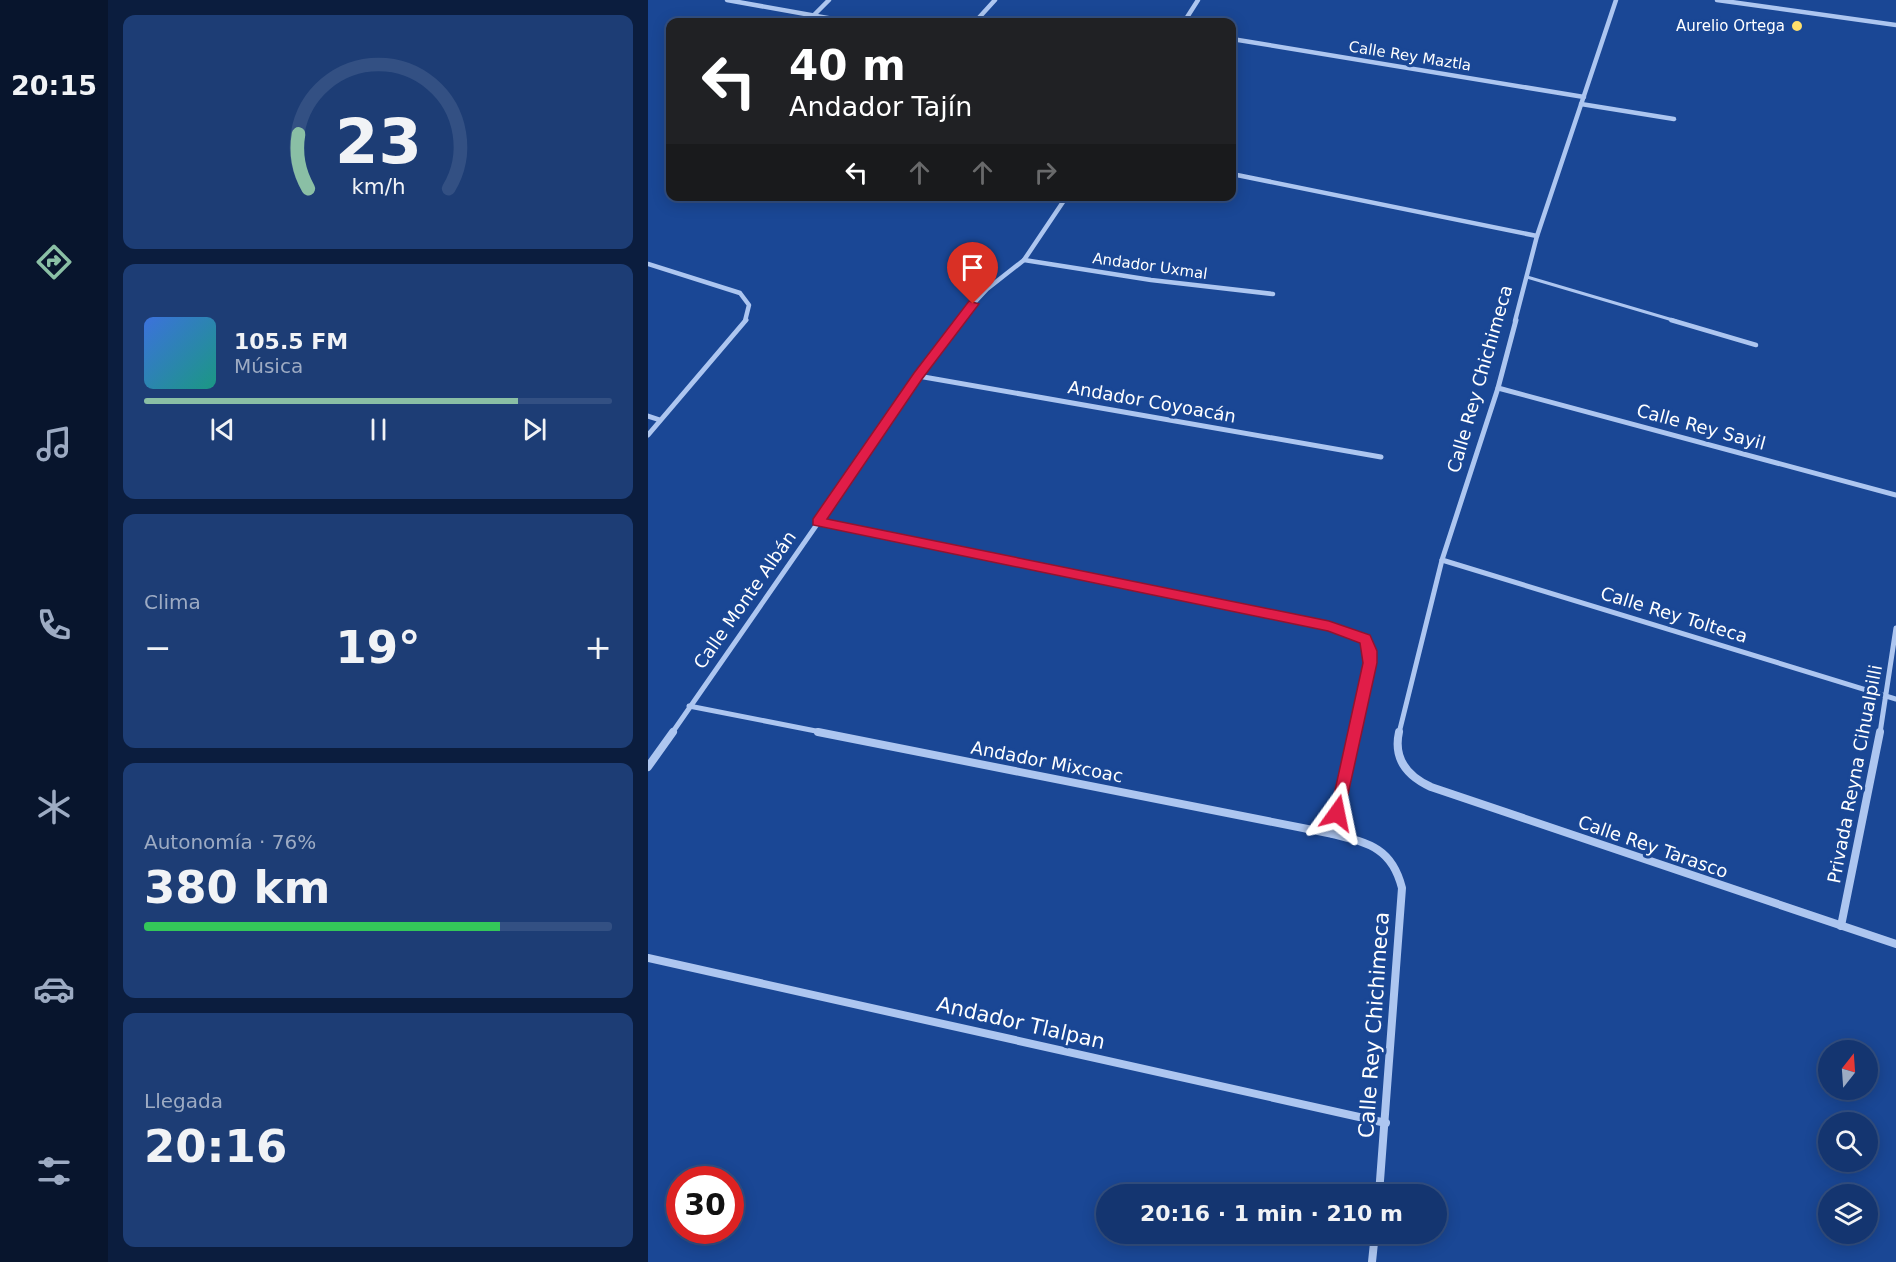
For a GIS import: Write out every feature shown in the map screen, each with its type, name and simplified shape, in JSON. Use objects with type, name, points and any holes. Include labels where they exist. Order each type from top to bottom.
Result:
[{"type":"street","points":[[727,0],[825,18]]},
{"type":"street","points":[[813,16],[829,0]]},
{"type":"street","points":[[979,18],[996,0]]},
{"type":"street","points":[[1187,18],[1198,0]]},
{"type":"street","name":"Calle Rey Chichimeca","points":[[1404,771],[1397,754],[1398,736],[1442,560],[1498,388],[1537,236],[1616,0]]},
{"type":"street","points":[[1717,0],[1896,25]]},
{"type":"street","name":"Calle Rey Maztla","points":[[1236,40],[1584,97]]},
{"type":"street","points":[[1581,104],[1674,119]]},
{"type":"street","points":[[1236,175],[1537,236]]},
{"type":"street","name":"Calle Monte Albán","points":[[648,767],[959,319],[987,289],[1024,260],[1063,201]]},
{"type":"street","name":"Andador Uxmal","points":[[1024,260],[1151,280],[1273,294]]},
{"type":"street","points":[[648,264],[727,288],[748,300],[750,309],[747,319],[648,435]]},
{"type":"street","name":"Andador Coyoacán","points":[[918,376],[1381,457]]},
{"type":"street","name":"Calle Rey Sayil","points":[[1498,388],[1896,495]]},
{"type":"street","points":[[648,416],[660,420]]},
{"type":"street","points":[[818,522],[1329,626],[1365,639],[1370,651],[1370,663],[1333,834]]},
{"type":"street","name":"Calle Rey Tolteca","points":[[1442,560],[1896,699]]},
{"type":"street","name":"Privada Reyna Cihualpilli","points":[[1842,926],[1887,696],[1896,628]]},
{"type":"street","name":"Andador Mixcoac","points":[[689,706],[1333,834],[1380,849],[1393,860]]},
{"type":"street","name":"Calle Rey Tarasco","points":[[1404,771],[1421,783],[1442,791],[1896,944]]},
{"type":"street","name":"Calle Rey Chichimeca","points":[[1380,1184],[1402,888],[1400,872],[1393,860]]},
{"type":"street","name":"Andador Tlalpan","points":[[648,958],[1386,1124]]},
{"type":"street","points":[[1372,1262],[1374,1244]]},
{"type":"lane","points":[[1527,277],[1756,345]]},
{"type":"place","name":"Aurelio Ortega","points":[[1797,26]]},
{"type":"route","points":[[973,304],[959,319],[918,376],[818,522],[1329,626],[1349,631],[1365,639],[1370,651],[1370,663],[1337,813]]}]
